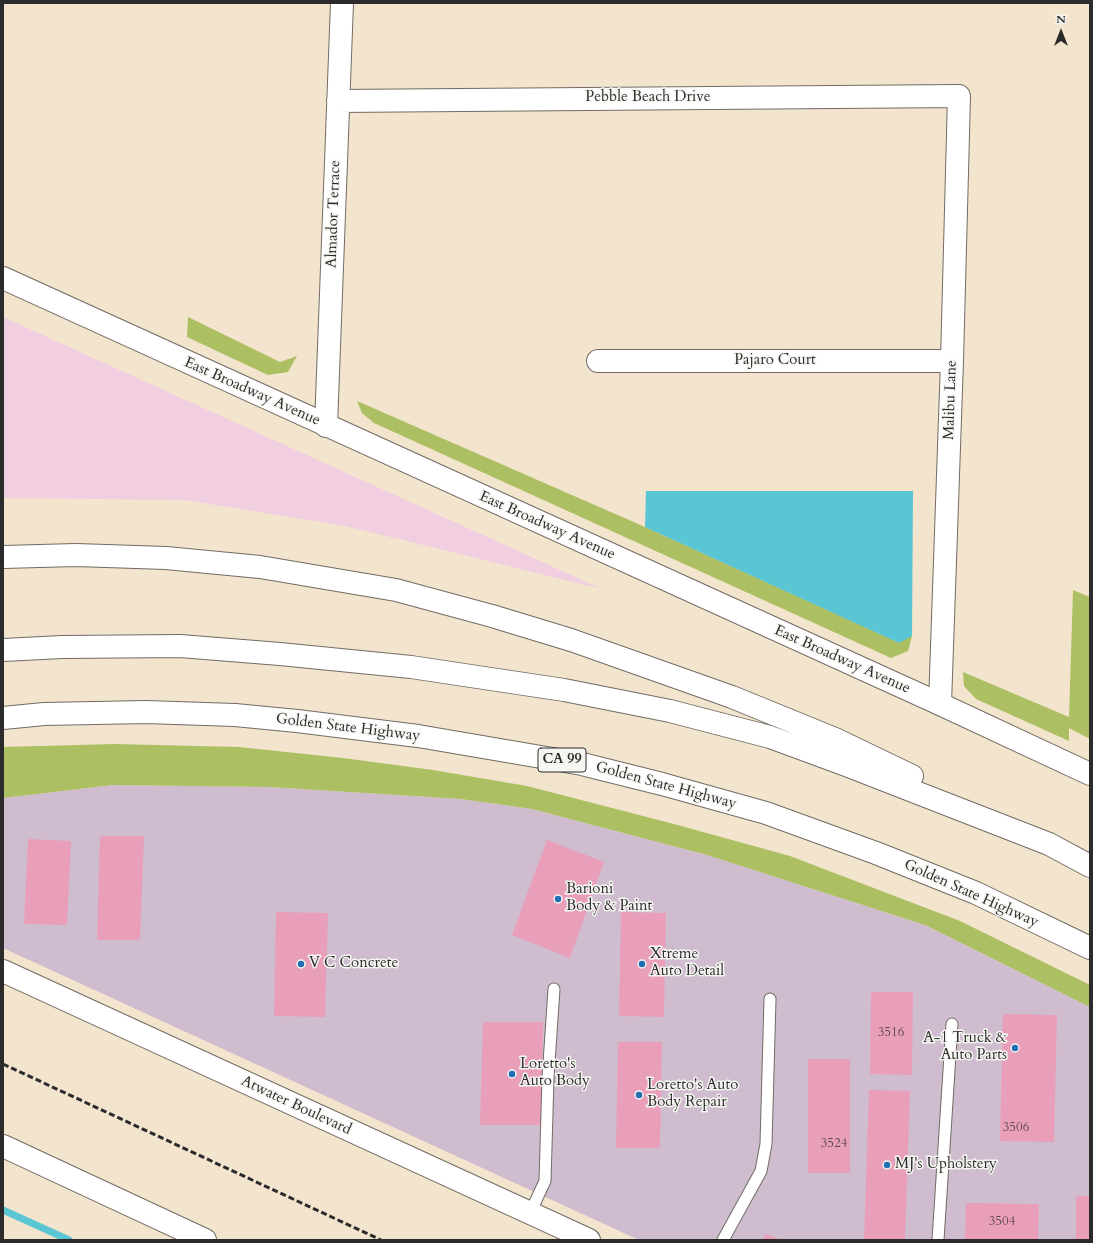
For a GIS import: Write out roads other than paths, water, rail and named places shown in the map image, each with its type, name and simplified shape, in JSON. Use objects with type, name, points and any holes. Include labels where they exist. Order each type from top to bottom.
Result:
[{"type":"main road","name":"Almador Terrace","points":[[326,426],[342,3]]},
{"type":"main road","name":"Pebble Beach Drive","points":[[338,101],[959,96]]},
{"type":"main road","name":"Malibu Lane","points":[[940,704],[952,361],[959,96]]},
{"type":"main road","name":"East Broadway Avenue","points":[[3,278],[940,704],[1090,774]]},
{"type":"main road","name":"Pajaro Court","points":[[598,361],[952,361]]},
{"type":"main road","points":[[3,556],[76,555],[166,558],[260,567],[396,590],[492,616],[571,640],[732,697],[835,739],[1050,844],[1090,866]]},
{"type":"main road","points":[[3,650],[62,647],[180,646],[411,667],[572,692],[670,711],[770,737],[1050,844]]},
{"type":"main road","name":"Golden State Highway","points":[[3,718],[44,714],[146,712],[235,715],[418,736],[582,764],[662,784],[766,813],[869,850],[976,893],[1090,948]]},
{"type":"main road","name":"Atwater Boulevard","points":[[3,971],[589,1240]]},
{"type":"main road","points":[[3,1146],[204,1240]]},
{"type":"lane","points":[[530,1213],[545,1181],[548,1078],[554,989]]},
{"type":"lane","points":[[723,1240],[761,1171],[766,1144],[770,999]]},
{"type":"lane","points":[[938,1240],[952,1024]]},
{"type":"water","points":[[646,491],[913,491],[912,636],[899,643],[645,527]]},
{"type":"waterway","points":[[3,1210],[69,1240]]},
{"type":"railway","points":[[3,1064],[381,1240]]},
{"type":"place","name":"Barioni Body & Paint","points":[[558,899]]},
{"type":"place","name":"V C Concrete","points":[[301,964]]},
{"type":"place","name":"Xtreme Auto Detail","points":[[642,964]]},
{"type":"place","name":"A-1 Truck & Auto Parts","points":[[1015,1048]]},
{"type":"place","name":"Loretto's Auto Body","points":[[512,1074]]},
{"type":"place","name":"Loretto's Auto Body Repair","points":[[639,1095]]},
{"type":"place","name":"MJ's Upholstery","points":[[887,1165]]}]
